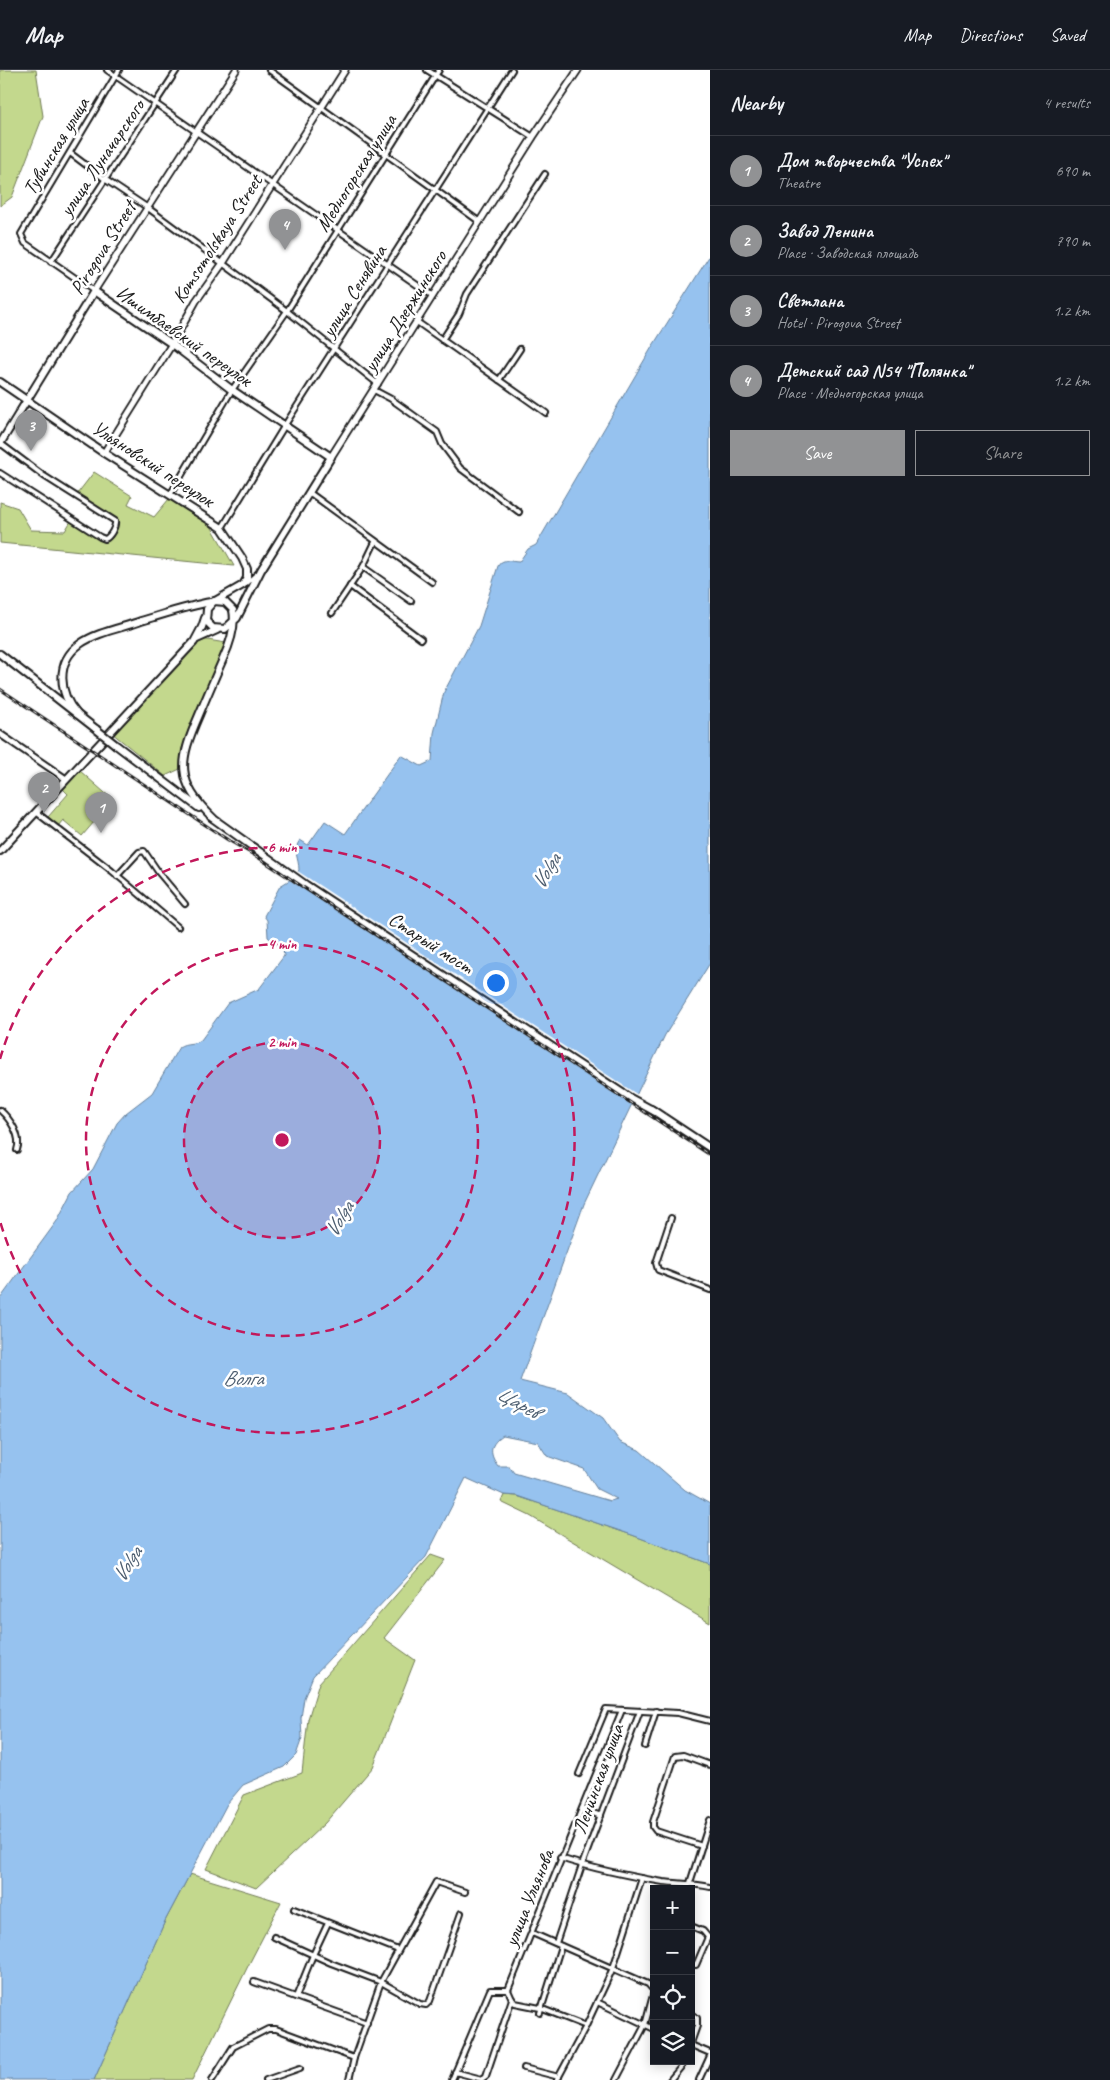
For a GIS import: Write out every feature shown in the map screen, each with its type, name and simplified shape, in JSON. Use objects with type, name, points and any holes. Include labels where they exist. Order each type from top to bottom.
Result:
[{"type":"main road","name":"Pirogova Street","points":[[0,443],[236,70]]},
{"type":"main road","name":"Komsomolskaya Street","points":[[104,453],[172,344],[187,315],[223,263],[271,184],[345,70]]},
{"type":"main road","name":"улица Дзержинского","points":[[213,818],[199,805],[188,787],[184,761],[189,739],[227,651],[234,622],[261,570],[310,494],[331,457],[533,137],[578,70]]},
{"type":"main road","name":"Ишимбаевский переулок","points":[[94,292],[172,344],[232,390],[331,457]]},
{"type":"main road","name":"Ульяновский переулок","points":[[0,382],[104,453],[222,528],[247,569],[247,580],[243,585]]},
{"type":"main road","points":[[194,642],[202,627],[207,608],[213,602],[243,585]]},
{"type":"main road","points":[[0,850],[194,642],[206,634],[218,629],[227,628],[234,622],[234,614],[231,607],[225,602],[188,606],[100,635],[80,644],[66,660],[62,681],[67,701],[77,714]]},
{"type":"main road","points":[[205,617],[208,624],[218,629]]},
{"type":"main road","points":[[0,654],[213,818]]},
{"type":"main road","name":"Старый мост","points":[[213,818],[306,885],[630,1098],[654,1111],[710,1148]]},
{"type":"street","points":[[107,70],[387,266],[433,296]]},
{"type":"street","name":"Тувинская улица","points":[[22,238],[22,230],[119,70]]},
{"type":"street","name":"улица Луначарского","points":[[51,262],[177,70]]},
{"type":"street","points":[[269,70],[480,222]]},
{"type":"street","points":[[427,70],[533,137]]},
{"type":"street","name":"Медногорская улица","points":[[170,495],[232,390],[287,311],[439,70]]},
{"type":"street","name":"улица Сенявина","points":[[222,528],[285,425],[335,350],[512,70]]},
{"type":"street","points":[[70,153],[223,263],[287,311],[378,384]]},
{"type":"street","points":[[442,340],[459,314],[472,287],[545,174]]},
{"type":"street","name":"Ишимбаевский переулок","points":[[22,238],[24,243],[94,292]]},
{"type":"street","points":[[417,322],[546,413]]},
{"type":"street","points":[[499,380],[520,349]]},
{"type":"street","points":[[374,390],[391,399],[437,432],[442,444],[460,468],[519,512]]},
{"type":"street","points":[[0,443],[44,476],[115,521],[115,526],[108,537],[105,539],[100,537],[0,473]]},
{"type":"street","points":[[310,494],[432,582]]},
{"type":"street","points":[[332,613],[363,567],[375,542]]},
{"type":"street","points":[[363,567],[411,601]]},
{"type":"street","points":[[243,585],[261,570]]},
{"type":"street","points":[[350,586],[421,639]]},
{"type":"street","points":[[0,734],[66,778]]},
{"type":"street","points":[[36,812],[178,927]]},
{"type":"street","points":[[117,876],[139,852],[144,852],[185,904]]},
{"type":"street","points":[[0,1110],[12,1124],[19,1141],[17,1150]]},
{"type":"street","points":[[671,1218],[656,1267],[659,1271],[710,1290]]},
{"type":"street","points":[[579,1774],[606,1710],[678,1713],[710,1721]]},
{"type":"street","name":"улица Ульянова","points":[[508,1990],[560,1858],[622,1710]]},
{"type":"street","name":"Ленинская улица","points":[[556,1943],[582,1865],[640,1710]]},
{"type":"street","points":[[645,1746],[656,1711]]},
{"type":"street","points":[[702,1846],[656,1831],[653,1827],[653,1822],[676,1756],[683,1755],[710,1765]]},
{"type":"street","points":[[582,1808],[601,1816]]},
{"type":"street","points":[[689,1885],[710,1820]]},
{"type":"street","points":[[560,1858],[582,1865],[683,1885]]},
{"type":"street","points":[[524,2068],[558,2079],[586,2026],[613,1968],[642,1878]]},
{"type":"street","points":[[349,2080],[354,2058],[381,1982],[436,1882],[465,1892]]},
{"type":"street","points":[[695,1886],[710,1887]]},
{"type":"street","points":[[294,1909],[398,1950]]},
{"type":"street","points":[[274,1937],[312,1955],[381,1982],[420,2004],[426,2005],[430,2000],[461,1913]]},
{"type":"street","points":[[296,1997],[312,1955],[328,1923]]},
{"type":"street","points":[[695,1928],[703,1931],[708,1937],[695,1965]]},
{"type":"street","points":[[532,1933],[650,1986]]},
{"type":"street","points":[[540,2010],[561,1946]]},
{"type":"street","points":[[254,1982],[367,2023]]},
{"type":"street","points":[[452,2080],[490,1990],[508,1990],[515,2003],[586,2026]]},
{"type":"street","points":[[455,2072],[482,2079],[486,2076],[512,1999]]},
{"type":"street","points":[[597,2002],[650,2027]]},
{"type":"street","points":[[616,2080],[645,2025],[650,2006]]},
{"type":"street","points":[[695,2017],[697,2018],[695,2032]]},
{"type":"street","points":[[212,2080],[233,2047],[268,2029],[276,2029],[354,2058]]},
{"type":"street","points":[[695,2046],[710,2055],[700,2080]]},
{"type":"street","points":[[670,2080],[683,2065]]},
{"type":"street","points":[[266,2080],[300,2068]]},
{"type":"green space","points":[[0,70],[36,70],[43,116],[12,197],[0,206]]},
{"type":"green space","points":[[94,472],[132,496],[128,504],[154,517],[169,499],[211,526],[234,566],[0,543],[0,502],[18,508],[31,530],[65,531],[71,521],[106,542],[117,525],[115,521],[74,498]]},
{"type":"green space","points":[[201,639],[226,643],[182,748],[180,769],[165,776],[112,733]]},
{"type":"green space","points":[[79,770],[113,800],[82,836],[63,820],[58,826],[48,817],[68,794],[62,788]]},
{"type":"green space","points":[[504,1495],[517,1496],[710,1564],[710,1623],[530,1516],[501,1502]]},
{"type":"green space","points":[[431,1555],[445,1560],[384,1638],[415,1660],[373,1767],[325,1823],[256,1888],[206,1869],[244,1795],[302,1773],[308,1719],[319,1683]]},
{"type":"green space","points":[[190,1874],[281,1902],[192,2080],[94,2080],[165,1921]]},
{"type":"water","name":"Волга","points":[[710,255],[710,963],[665,1035],[584,1204],[520,1381],[568,1393],[603,1418],[620,1442],[639,1450],[685,1490],[710,1504],[710,1564],[517,1496],[504,1495],[466,1478],[426,1557],[313,1676],[304,1698],[301,1718],[302,1738],[296,1755],[284,1767],[243,1785],[227,1804],[165,1921],[94,2080],[0,2080],[0,1299],[57,1221],[72,1192],[93,1169],[117,1123],[126,1113],[152,1093],[179,1047],[201,1040],[228,1003],[259,989],[284,956],[283,950],[268,937],[267,920],[264,916],[280,886],[293,878],[299,870],[296,848],[300,840],[308,845],[325,821],[345,834],[401,755],[421,766],[432,761],[434,733],[444,692],[479,626],[498,566],[505,561],[519,562],[528,549],[536,545],[652,347]],"holes":[[[503,1435],[538,1442],[547,1456],[584,1469],[597,1489],[617,1499],[610,1501],[514,1473],[509,1466],[498,1466],[493,1457],[493,1445]]]},
{"type":"pier","points":[[296,870],[638,1095],[633,1106],[288,879]]},
{"type":"railway","points":[[0,689],[710,1155]]},
{"type":"place","name":"Детский сад N54 \"Полянка\"","points":[[285,250]]},
{"type":"place","name":"Светлана","points":[[31,451]]},
{"type":"place","name":"Завод Ленина","points":[[44,813]]},
{"type":"place","name":"Дом творчества \"Успех\"","points":[[101,833]]},
{"type":"water label","name":"Volga","points":[[546,871]]},
{"type":"water label","name":"Volga","points":[[339,1219]]},
{"type":"water label","name":"Царев","points":[[518,1402]]},
{"type":"water label","name":"Volga","points":[[127,1564]]}]
